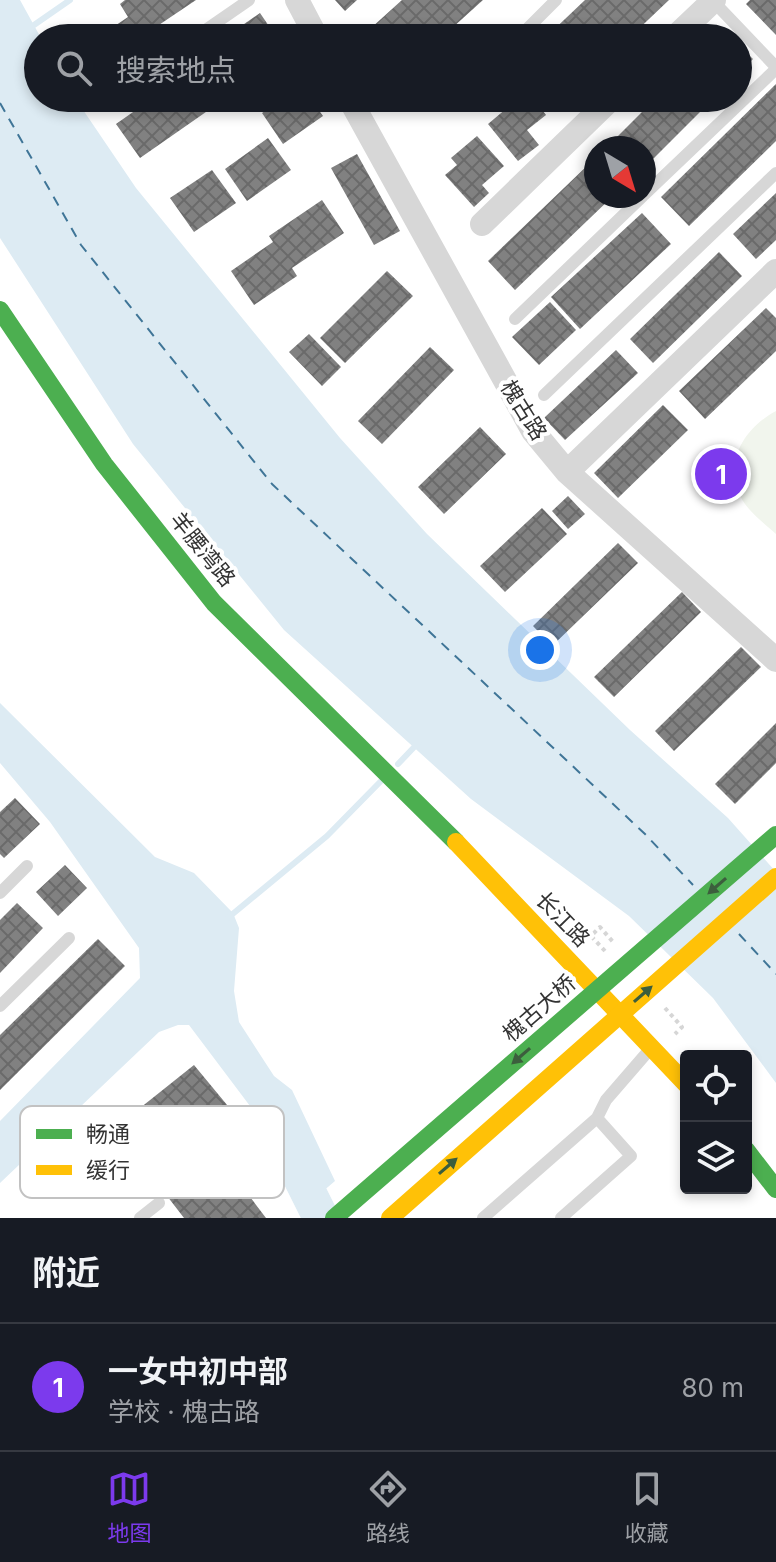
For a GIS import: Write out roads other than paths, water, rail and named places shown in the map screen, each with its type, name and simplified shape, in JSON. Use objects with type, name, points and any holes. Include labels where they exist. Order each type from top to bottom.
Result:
[{"type":"main road","name":"羊腰湾路","points":[[0,311],[104,464],[214,603],[405,788]]},
{"type":"main road","name":"长江路","points":[[405,788],[680,1077]]},
{"type":"main road","name":"槐古大桥","points":[[334,1218],[776,835]]},
{"type":"main road","points":[[390,1218],[776,877]]},
{"type":"main road","points":[[752,1158],[776,1189]]},
{"type":"street","points":[[297,0],[310,24]]},
{"type":"street","points":[[688,24],[713,0]]},
{"type":"street","name":"槐古路","points":[[357,112],[533,431],[567,472],[776,660]]},
{"type":"street","points":[[482,224],[598,112]]},
{"type":"street","points":[[567,472],[776,271]]},
{"type":"lane","points":[[214,24],[249,0]]},
{"type":"lane","points":[[532,24],[556,0]]},
{"type":"lane","points":[[713,0],[735,24]]},
{"type":"lane","points":[[752,42],[776,68],[752,91]]},
{"type":"lane","points":[[656,184],[731,112]]},
{"type":"lane","points":[[544,395],[776,173]]},
{"type":"lane","points":[[515,319],[631,208]]},
{"type":"lane","points":[[0,893],[27,866]]},
{"type":"lane","points":[[0,1006],[69,938]]},
{"type":"lane","points":[[483,1218],[597,1118],[606,1100],[650,1044]]},
{"type":"lane","points":[[561,1218],[631,1156],[597,1118]]},
{"type":"lane","points":[[140,1218],[159,1203]]},
{"type":"waterway","points":[[35,24],[70,0]]},
{"type":"waterway","points":[[398,764],[418,743]]},
{"type":"waterway","points":[[229,917],[327,836],[381,781]]},
{"type":"waterway","points":[[291,1158],[321,1218]]},
{"type":"place","name":"一女中初中部","points":[[721,474]]}]
